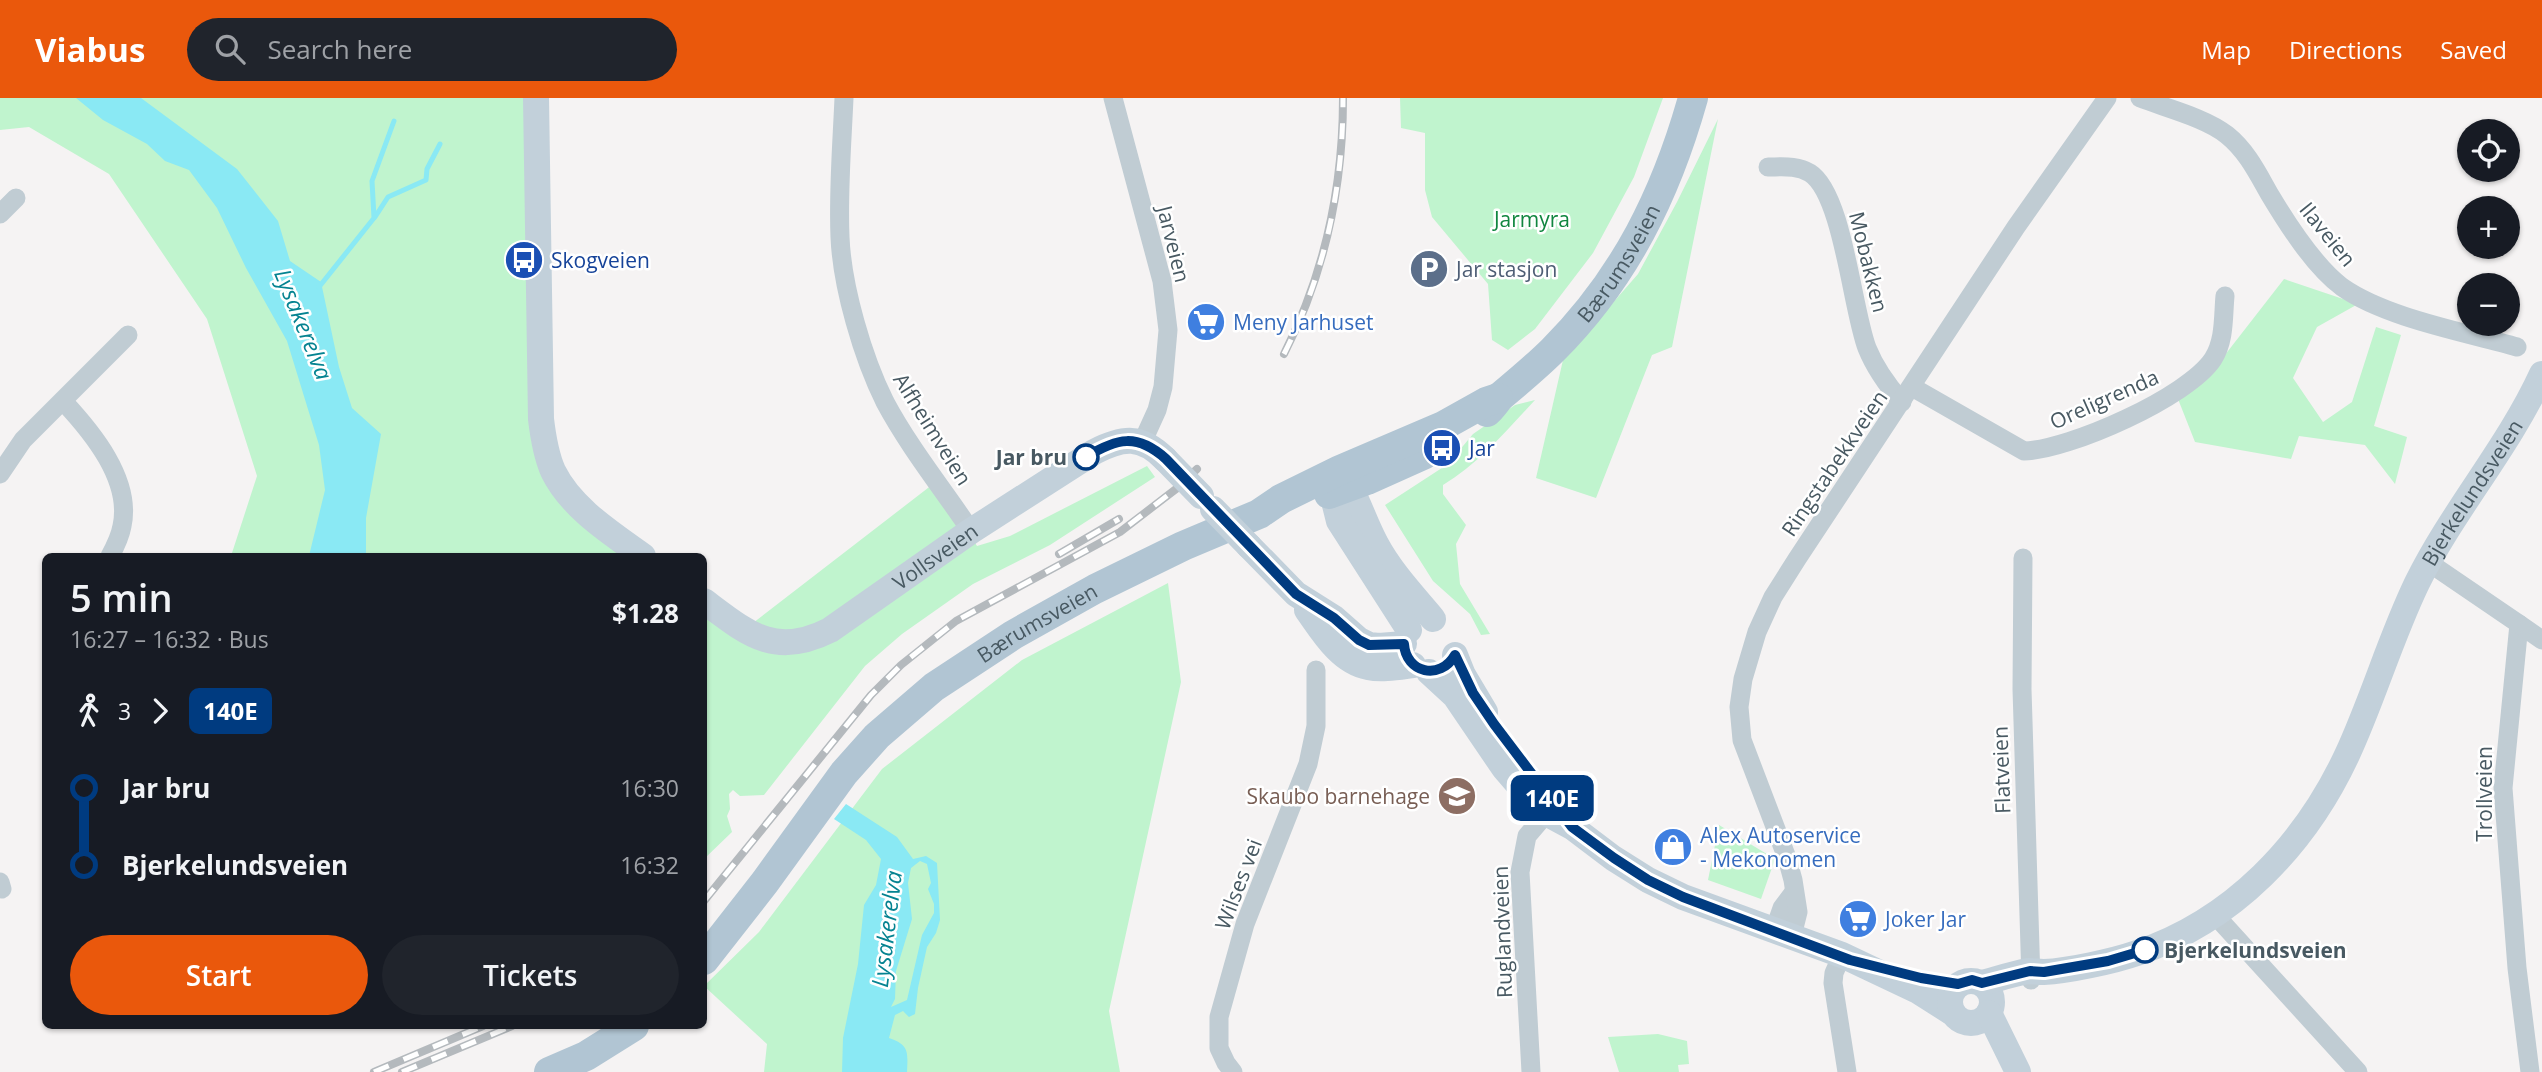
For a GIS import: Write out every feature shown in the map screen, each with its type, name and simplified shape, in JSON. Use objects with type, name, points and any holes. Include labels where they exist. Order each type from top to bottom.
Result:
[{"type":"main road","points":[[536,98],[541,419],[544,443],[554,471],[570,496],[639,553]]},
{"type":"main road","name":"Bærumsveien","points":[[707,956],[844,773],[877,736],[934,687],[981,654],[1105,584],[1182,546],[1259,514],[1281,499],[1341,483],[1486,402],[1498,398],[1555,348],[1603,291],[1626,257],[1663,189],[1693,98]]},
{"type":"main road","name":"Bjerkelundsveien","points":[[1974,1003],[2035,974],[2137,953],[2165,942],[2215,915],[2245,892],[2288,850],[2319,807],[2347,756],[2404,613],[2428,562],[2510,433],[2542,374]]},
{"type":"main road","name":"Vollsveien","points":[[707,603],[744,630],[762,638],[783,643],[806,641],[830,630],[971,531],[1094,452],[1116,442],[1133,440],[1142,443]]},
{"type":"main road","points":[[1142,443],[1166,459],[1296,594],[1330,641],[1353,661],[1379,668],[1414,653],[1446,666],[1455,655]]},
{"type":"main road","points":[[1341,483],[1377,546],[1402,582],[1433,619],[1446,624],[1452,631],[1456,639],[1455,655],[1473,693],[1551,808]]},
{"type":"main road","points":[[1341,483],[1339,521],[1414,653],[1455,696],[1504,768],[1572,827],[1648,880],[1683,897],[1846,957],[1921,978],[1974,1003],[2018,1072]]},
{"type":"main road","points":[[1414,653],[1415,623],[1433,619]]},
{"type":"main road","points":[[1974,1003],[2009,1072]]},
{"type":"main road","points":[[549,1072],[586,1056],[630,1029]]},
{"type":"street","name":"Alfheimveien","points":[[844,98],[840,239],[845,280],[862,344],[885,402],[912,447],[971,531]]},
{"type":"street","name":"Jarveien","points":[[1113,98],[1162,281],[1168,330],[1163,387],[1142,443]]},
{"type":"street","name":"Ringstabekkveien","points":[[1783,933],[1798,912],[1787,858],[1742,740],[1739,707],[1743,680],[1757,632],[1773,597],[2016,227],[2107,98]]},
{"type":"street","name":"Ilaveien","points":[[2140,98],[2215,127],[2228,136],[2249,159],[2280,212],[2323,271],[2347,290],[2382,307],[2517,347]]},
{"type":"street","name":"Mobakken","points":[[1768,167],[1796,167],[1811,174],[1824,187],[1833,211],[1867,348],[1888,386],[1907,394]]},
{"type":"street","points":[[0,214],[16,198]]},
{"type":"street","name":"Oreligrenda","points":[[1907,394],[2024,451],[2040,451],[2070,442],[2165,399],[2187,385],[2213,359],[2222,337],[2225,296]]},
{"type":"street","points":[[0,474],[23,440],[128,335]]},
{"type":"street","points":[[62,401],[97,440],[121,494],[123,525],[111,553]]},
{"type":"street","name":"Flatveien","points":[[2023,558],[2022,690],[2035,974]]},
{"type":"street","points":[[2428,562],[2542,640]]},
{"type":"street","name":"Trollveien","points":[[2519,624],[2504,788],[2517,968],[2530,1072]]},
{"type":"street","name":"Wilses vei","points":[[1233,1072],[1219,1048],[1219,1017],[1245,924],[1308,764],[1316,726],[1316,670]]},
{"type":"street","name":"Ruglandveien","points":[[1531,1072],[1520,872],[1527,835],[1551,808]]},
{"type":"street","points":[[2215,915],[2358,1072]]},
{"type":"street","points":[[1846,957],[1834,973],[1833,983],[1847,1072]]},
{"type":"green space","points":[[0,98],[536,98],[541,393],[570,496],[639,553],[232,553],[257,476],[207,319],[109,174],[29,127],[0,130]]},
{"type":"green space","name":"Jarmyra","points":[[1400,98],[1663,98],[1634,177],[1593,253],[1535,329],[1508,350],[1492,340],[1488,284],[1432,217],[1425,190],[1425,133],[1401,128]]},
{"type":"green space","points":[[1718,119],[1672,347],[1652,355],[1596,498],[1536,478],[1563,360],[1638,274]]},
{"type":"green space","points":[[2284,279],[2358,304],[2317,327],[2293,378],[2323,422],[2352,402],[2376,327],[2401,335],[2374,426],[2407,437],[2395,484],[2365,445],[2299,436],[2291,459],[2195,442],[2178,399],[2214,369]]},
{"type":"green space","points":[[1535,400],[1480,457],[1443,485],[1443,494],[1466,525],[1456,544],[1460,584],[1490,634],[1481,635],[1470,614],[1433,581],[1385,505],[1448,464],[1473,434],[1515,405]]},
{"type":"green space","points":[[1147,466],[1155,477],[1050,545],[973,584],[902,634],[865,666],[764,795],[740,796],[733,790],[729,794],[730,809],[727,816],[732,832],[707,856],[707,602],[744,630],[937,481],[977,546],[1010,536]]},
{"type":"green space","points":[[1168,583],[1181,682],[1109,1011],[1120,1072],[764,1072],[767,1044],[707,989],[707,983],[759,932],[882,769],[1022,660]]},
{"type":"green space","points":[[1719,825],[1775,859],[1761,899],[1708,880]]},
{"type":"green space","points":[[1658,1034],[1687,1041],[1689,1064],[1678,1065],[1679,1072],[1619,1072],[1608,1037]]},
{"type":"water","name":"Lysakerelva","points":[[76,98],[141,98],[237,169],[278,221],[290,261],[321,282],[339,367],[352,408],[381,434],[366,518],[366,553],[310,553],[325,490],[319,445],[287,341],[246,268],[217,208],[189,170],[165,161],[147,144],[103,120]]},
{"type":"water","name":"Lysakerelva","points":[[846,804],[897,837],[913,859],[926,856],[937,863],[940,920],[927,947],[915,1014],[909,1017],[903,1011],[895,1015],[889,1038],[904,1046],[907,1072],[842,1072],[843,1038],[858,964],[864,905],[876,885],[881,859],[866,840],[834,819]],"holes":[[[920,861],[927,864],[931,883],[928,889],[934,904],[934,913],[922,935],[907,1000],[891,1007],[895,999],[896,971],[912,919],[908,883],[911,868]]]},
{"type":"waterway","points":[[319,287],[374,218],[372,181],[394,121]]},
{"type":"waterway","points":[[375,217],[388,197],[426,180],[427,169],[440,144]]},
{"type":"railway","points":[[1284,354],[1311,293],[1329,230],[1340,165],[1343,98]]},
{"type":"railway","points":[[707,897],[871,695],[901,665],[956,621],[1120,532],[1176,489],[1197,469]]},
{"type":"railway","points":[[1059,554],[1119,519]]},
{"type":"railway","points":[[374,1072],[476,1029]]},
{"type":"railway","points":[[402,1072],[505,1029]]},
{"type":"bus line","name":"140E","points":[[1086,457],[1116,442],[1133,440],[1146,445],[1166,459],[1296,594],[1334,618],[1359,640],[1379,646],[1404,644],[1405,652],[1413,665],[1429,672],[1446,666],[1455,655],[1473,693],[1508,745],[1556,802],[1572,827],[1648,880],[1683,897],[1850,960],[1921,978],[1958,984],[1972,980],[1982,983],[2030,971],[2044,972],[2108,961],[2145,950]]},
{"type":"place","name":"Skogveien","points":[[524,260]]},
{"type":"place","name":"Jar stasjon","points":[[1429,269]]},
{"type":"place","name":"Meny Jarhuset","points":[[1206,322]]},
{"type":"place","name":"Jar","points":[[1442,448]]},
{"type":"place","name":"Jar bru","points":[[1086,457]]},
{"type":"place","name":"Skaubo barnehage","points":[[1457,796]]},
{"type":"place","name":"Alex Autoservice - Mekonomen","points":[[1673,847]]},
{"type":"place","name":"Joker Jar","points":[[1858,919]]},
{"type":"place","name":"Bjerkelundsveien","points":[[2145,950]]}]
